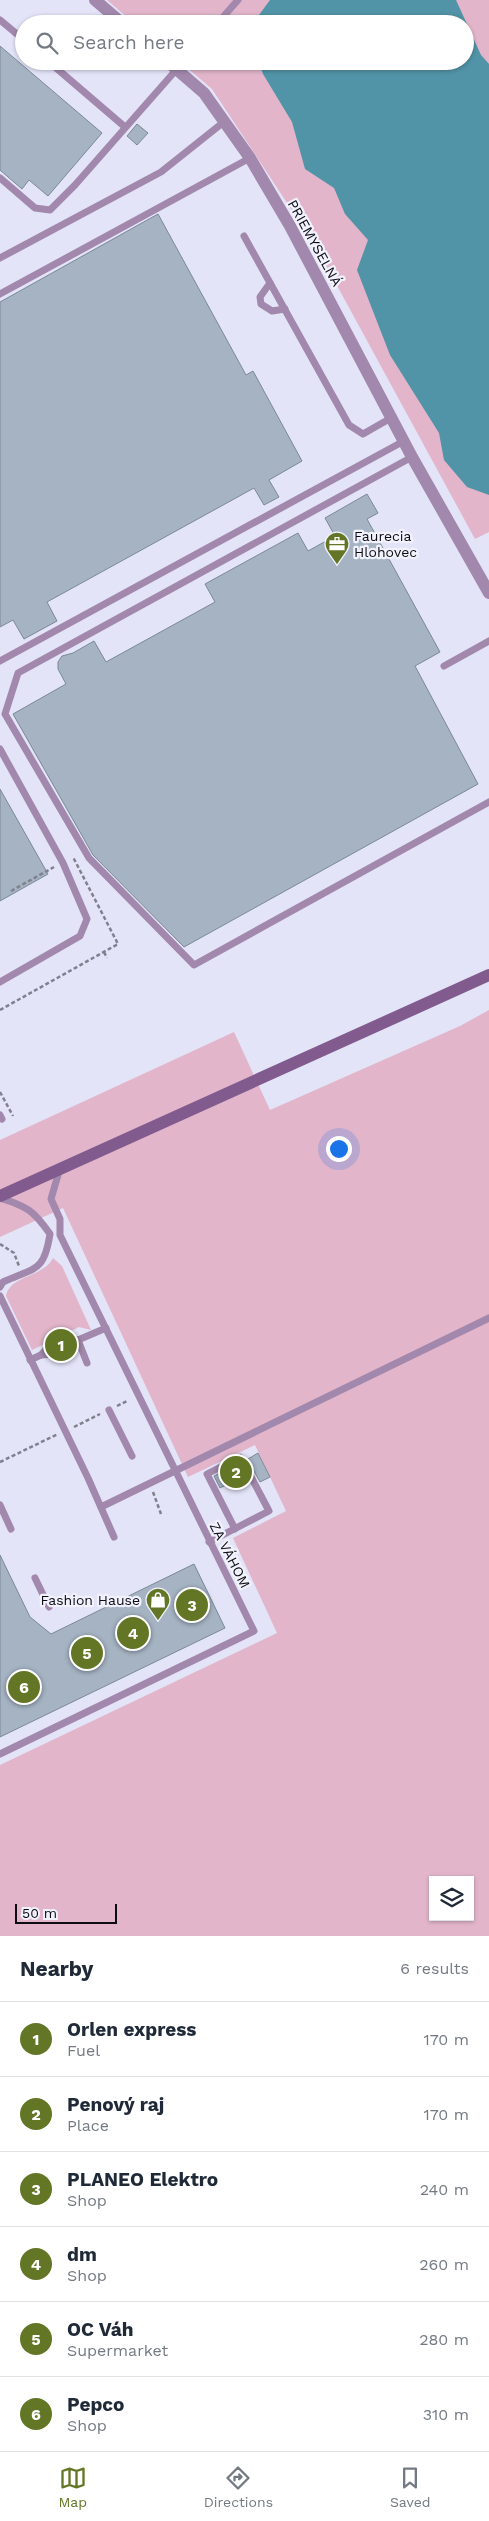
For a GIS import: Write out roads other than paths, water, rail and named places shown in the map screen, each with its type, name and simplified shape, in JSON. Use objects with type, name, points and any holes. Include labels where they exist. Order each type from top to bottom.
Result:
[{"type":"main road","points":[[0,1197],[60,1168],[489,975]]},
{"type":"street","points":[[94,0],[112,15]]},
{"type":"street","name":"PRIEMYSELNÁ","points":[[182,70],[204,93],[250,158],[290,226],[412,457],[489,593]]},
{"type":"lane","points":[[225,15],[238,0]]},
{"type":"lane","points":[[0,20],[15,32]]},
{"type":"lane","points":[[58,70],[125,127]]},
{"type":"lane","points":[[0,178],[35,208],[50,210],[75,185],[171,70]]},
{"type":"lane","points":[[0,258],[160,172],[225,122]]},
{"type":"lane","points":[[0,294],[250,158]]},
{"type":"lane","points":[[244,236],[350,425],[363,434],[392,418]]},
{"type":"lane","points":[[270,283],[263,290],[260,297],[261,304],[272,311],[285,309]]},
{"type":"lane","points":[[0,661],[404,442]]},
{"type":"lane","points":[[412,457],[18,673],[6,714],[89,858],[194,965],[489,802]]},
{"type":"lane","points":[[444,666],[489,642]]},
{"type":"lane","points":[[0,749],[63,863],[87,919],[80,936],[0,982]]},
{"type":"lane","name":"ZA VÁHOM","points":[[0,1754],[254,1631],[60,1235],[60,1220],[51,1199],[60,1168]]},
{"type":"lane","points":[[0,1197],[17,1203],[37,1214],[50,1234],[46,1255],[40,1265],[3,1282],[0,1287]]},
{"type":"lane","points":[[50,1234],[60,1235]]},
{"type":"lane","points":[[0,1297],[102,1507],[114,1537]]},
{"type":"lane","points":[[102,1507],[489,1318]]},
{"type":"lane","points":[[30,1360],[41,1355],[49,1346],[68,1337],[78,1340],[106,1328]]},
{"type":"lane","points":[[78,1340],[86,1363]]},
{"type":"lane","points":[[109,1410],[132,1456]]},
{"type":"lane","points":[[235,1528],[207,1474],[240,1457],[243,1461]]},
{"type":"lane","points":[[210,1542],[268,1511],[249,1473]]},
{"type":"lane","points":[[0,1505],[12,1528]]},
{"type":"lane","points":[[35,1578],[49,1607]]},
{"type":"water","points":[[270,0],[456,0],[463,15],[259,15]]},
{"type":"water","points":[[474,40],[481,55],[489,64],[489,495],[467,487],[444,460],[439,433],[390,355],[357,270],[368,240],[345,214],[334,188],[305,169],[292,122],[261,70],[474,70]]},
{"type":"place","name":"Faurecia Hlohovec","points":[[337,565]]},
{"type":"place","name":"Orlen express","points":[[61,1345]]},
{"type":"place","name":"Penový raj","points":[[236,1472]]},
{"type":"place","name":"PLANEO Elektro","points":[[192,1605]]},
{"type":"place","name":"Fashion Hause","points":[[158,1621]]},
{"type":"place","name":"dm","points":[[133,1633]]},
{"type":"place","name":"OC Váh","points":[[87,1653]]},
{"type":"place","name":"Pepco","points":[[24,1687]]}]
